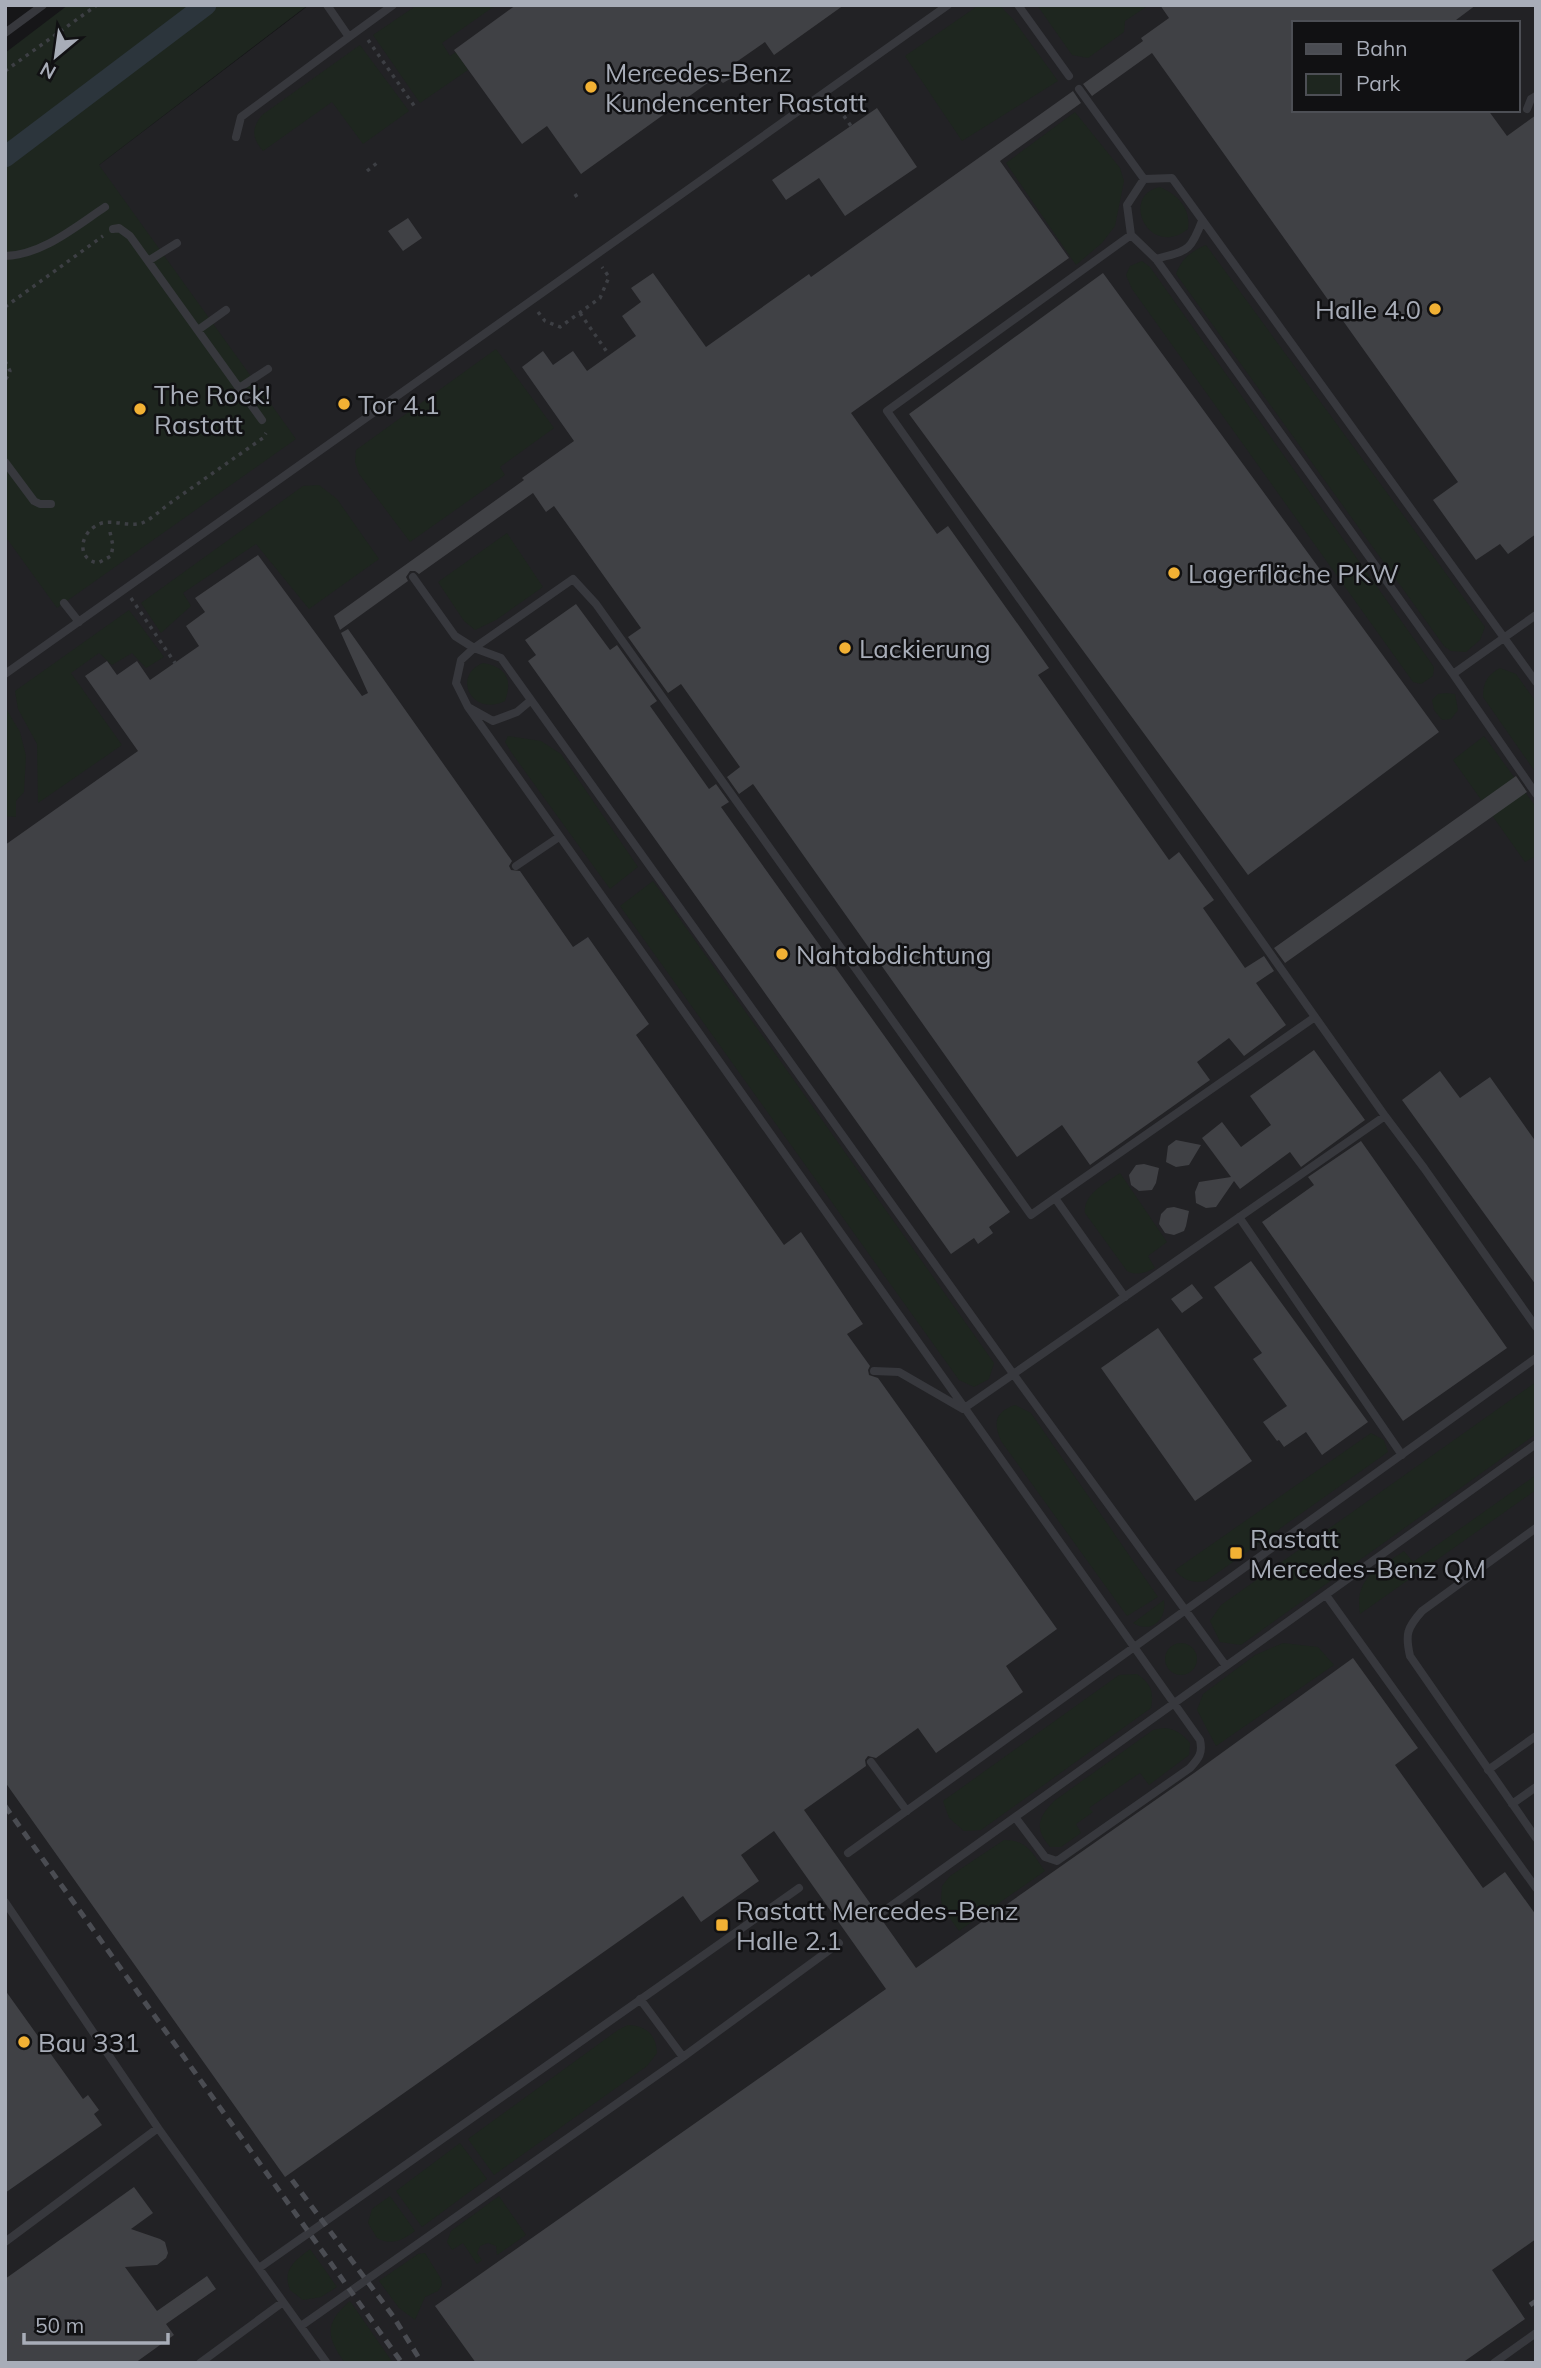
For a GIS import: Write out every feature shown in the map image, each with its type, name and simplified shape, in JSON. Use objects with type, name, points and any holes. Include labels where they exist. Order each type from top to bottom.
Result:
[{"type":"lane","points":[[327,5],[349,37]]},
{"type":"lane","points":[[236,137],[240,117],[393,5]]},
{"type":"lane","points":[[5,674],[948,5]]},
{"type":"lane","points":[[1018,5],[1069,76]]},
{"type":"lane","points":[[5,33],[39,7]]},
{"type":"lane","points":[[1079,89],[1144,179]]},
{"type":"lane","points":[[1527,109],[1531,99],[1536,96]]},
{"type":"lane","points":[[1144,179],[1172,178],[1536,682]]},
{"type":"lane","points":[[1144,179],[1127,205],[1131,235],[1156,260],[1536,793]]},
{"type":"lane","points":[[5,256],[20,256],[43,246],[104,207]]},
{"type":"lane","points":[[1156,260],[1181,252],[1193,244],[1202,221]]},
{"type":"lane","points":[[113,229],[119,228],[130,236],[262,420]]},
{"type":"lane","points":[[1131,235],[887,411],[1536,1326]]},
{"type":"lane","points":[[148,261],[177,243]]},
{"type":"lane","points":[[198,330],[226,310]]},
{"type":"lane","points":[[239,388],[268,369]]},
{"type":"lane","points":[[5,462],[34,500],[40,504],[51,504]]},
{"type":"lane","points":[[413,577],[455,636],[474,648],[501,658],[1014,1376],[1226,1666]]},
{"type":"lane","points":[[1015,1817],[1045,1857],[1057,1861],[1190,1768],[1202,1750],[1200,1740],[468,707],[456,684],[461,660],[474,648],[573,579],[596,604],[1031,1215],[1315,1017]]},
{"type":"lane","points":[[64,603],[79,622]]},
{"type":"lane","points":[[1453,674],[1536,615]]},
{"type":"lane","points":[[468,707],[494,721],[516,712],[530,701]]},
{"type":"lane","points":[[516,866],[559,837]]},
{"type":"lane","points":[[963,1409],[1385,1116]]},
{"type":"lane","points":[[1055,1198],[1125,1297]]},
{"type":"lane","points":[[1239,1217],[1402,1455]]},
{"type":"lane","points":[[848,1853],[1536,1358]]},
{"type":"lane","points":[[874,1371],[899,1372],[963,1409]]},
{"type":"lane","points":[[884,1911],[1536,1444]]},
{"type":"lane","points":[[1536,1528],[1422,1611],[1411,1623],[1406,1638],[1410,1656],[1536,1838]]},
{"type":"lane","points":[[1326,1595],[1536,1888]]},
{"type":"lane","points":[[1488,1770],[1536,1736]]},
{"type":"lane","points":[[871,1762],[907,1811]]},
{"type":"lane","points":[[1512,1804],[1536,1787]]},
{"type":"lane","points":[[259,2268],[799,1888]]},
{"type":"lane","points":[[5,1902],[158,2128],[327,2363]]},
{"type":"lane","points":[[301,2326],[683,2057],[839,1943]]},
{"type":"lane","points":[[640,1999],[683,2057]]},
{"type":"lane","points":[[5,2242],[158,2128]]},
{"type":"lane","points":[[200,2363],[283,2302]]},
{"type":"lane","points":[[1494,2363],[1536,2333]]},
{"type":"path","points":[[5,71],[97,5]]},
{"type":"path","points":[[360,29],[415,107]]},
{"type":"path","points":[[826,91],[851,126]]},
{"type":"path","points":[[367,171],[377,163]]},
{"type":"path","points":[[575,194],[579,200]]},
{"type":"path","points":[[5,307],[113,229]]},
{"type":"path","points":[[530,302],[545,321],[560,327],[580,313],[600,298],[609,277],[595,256]]},
{"type":"path","points":[[580,313],[610,355]]},
{"type":"path","points":[[5,360],[10,371],[5,381]]},
{"type":"path","points":[[110,533],[113,546],[111,556],[98,563],[88,560],[82,546],[86,535],[96,525],[110,522],[142,523],[263,438],[267,432],[262,420]]},
{"type":"path","points":[[125,589],[175,663]]},
{"type":"shaded area","points":[[309,5],[1536,5],[1536,2363],[5,2363],[5,232],[99,165]]},
{"type":"green space","name":"The Rock! Rastatt","points":[[68,5],[308,5],[99,165],[296,439],[57,608],[5,536],[5,53]]},
{"type":"green space","points":[[417,5],[496,5],[442,43],[450,56],[456,52],[468,70],[420,103],[373,35]]},
{"type":"green space","points":[[979,5],[999,5],[1013,19],[1058,81],[962,141],[905,56]]},
{"type":"green space","points":[[1037,5],[1149,5],[1125,21],[1124,32],[1088,58],[1072,55]]},
{"type":"green space","points":[[360,45],[409,111],[363,144],[332,102],[263,151],[254,133],[262,115]]},
{"type":"green space","points":[[1075,112],[1120,168],[1124,181],[1115,226],[1102,243],[1076,265],[1006,163]]},
{"type":"green space","points":[[1160,187],[1178,198],[1187,215],[1188,229],[1174,236],[1161,237],[1144,223],[1142,201],[1148,192]]},
{"type":"green space","points":[[1206,245],[1485,627],[1480,640],[1466,652],[1451,651],[1444,646],[1176,274],[1187,256]]},
{"type":"green space","points":[[1142,261],[1150,267],[1434,667],[1433,676],[1421,684],[1413,682],[1132,289],[1126,275],[1130,266]]},
{"type":"green space","points":[[496,349],[554,428],[500,467],[505,475],[410,542],[359,474],[355,462],[356,450]]},
{"type":"green space","points":[[319,485],[337,499],[379,559],[309,609],[256,544],[183,593],[191,606],[161,633],[141,603],[303,486]]},
{"type":"green space","points":[[507,533],[543,587],[496,620],[475,630],[464,621],[438,582]]},
{"type":"green space","points":[[129,610],[164,657],[146,668],[132,653],[112,665],[99,653],[71,673],[122,745],[38,803],[37,744],[18,709],[15,691]]},
{"type":"green space","points":[[483,663],[506,675],[508,686],[505,701],[483,704],[470,693],[468,677],[473,669]]},
{"type":"green space","points":[[1500,668],[1516,674],[1536,702],[1536,773],[1483,697],[1487,680]]},
{"type":"green space","points":[[1438,694],[1455,694],[1458,710],[1451,719],[1442,720],[1434,710],[1432,700]]},
{"type":"green space","points":[[5,707],[20,732],[26,756],[24,792],[16,801],[16,817],[5,816]]},
{"type":"green space","points":[[508,736],[541,741],[561,754],[638,867],[610,889],[511,752],[505,742]]},
{"type":"green space","points":[[1484,736],[1536,807],[1536,856],[1525,862],[1453,760]]},
{"type":"green space","points":[[653,881],[994,1363],[989,1379],[974,1387],[959,1380],[620,906]]},
{"type":"green space","points":[[1120,1173],[1167,1242],[1148,1256],[1155,1268],[1141,1273],[1127,1271],[1085,1213],[1085,1206],[1092,1195]]},
{"type":"green space","points":[[1536,1382],[1536,1434],[1241,1645],[1220,1642],[1210,1621],[1221,1605]]},
{"type":"green space","points":[[1015,1405],[1031,1413],[1158,1597],[1127,1616],[1001,1441],[997,1428],[998,1419],[1003,1411]]},
{"type":"green space","points":[[1371,1433],[1384,1440],[1388,1452],[1206,1581],[1189,1580],[1175,1570]]},
{"type":"green space","points":[[1536,1475],[1536,1490],[1360,1614],[1359,1601],[1364,1583],[1377,1569],[1404,1551],[1413,1562]]},
{"type":"green space","points":[[1164,1600],[1163,1614],[1152,1626],[1133,1623]]},
{"type":"green space","points":[[1181,1643],[1192,1648],[1197,1659],[1192,1670],[1181,1675],[1170,1670],[1165,1659],[1170,1648]]},
{"type":"green space","points":[[1283,1643],[1318,1647],[1334,1665],[1216,1746],[1197,1710],[1203,1694],[1255,1655]]},
{"type":"green space","points":[[1137,1674],[1150,1688],[1151,1708],[981,1830],[964,1831],[949,1818],[943,1801],[1119,1675]]},
{"type":"green space","points":[[1164,1728],[1175,1731],[1190,1743],[1189,1755],[1149,1785],[1140,1773],[1089,1808],[1093,1812],[1076,1824],[1081,1833],[1061,1847],[1050,1847],[1042,1834],[1040,1823],[1054,1801],[1153,1730]]},
{"type":"green space","points":[[1004,1840],[1024,1845],[1045,1871],[959,1931],[943,1909],[942,1886],[950,1876]]},
{"type":"green space","points":[[628,2025],[645,2029],[655,2041],[657,2053],[647,2066],[494,2175],[468,2139]]},
{"type":"green space","points":[[460,2143],[487,2179],[422,2227],[396,2191]]},
{"type":"green space","points":[[390,2196],[415,2231],[392,2242],[377,2238],[368,2223],[372,2209]]},
{"type":"green space","points":[[499,2196],[526,2235],[497,2255],[496,2246],[488,2243],[480,2246],[477,2253],[482,2260],[477,2264],[463,2243],[452,2250],[447,2242],[451,2231]]},
{"type":"green space","points":[[310,2249],[337,2287],[321,2297],[303,2300],[290,2290],[288,2276],[291,2266]]},
{"type":"green space","points":[[425,2253],[442,2285],[438,2291],[425,2297],[415,2320],[399,2308],[379,2281],[418,2254]]},
{"type":"green space","points":[[350,2301],[393,2363],[345,2363],[331,2338],[331,2330],[336,2317]]},
{"type":"building","name":"Mercedes-Benz Kundencenter Rastatt","points":[[516,5],[844,5],[774,55],[765,42],[732,65],[736,75],[723,83],[716,77],[581,174],[547,126],[522,144],[454,50]]},
{"type":"building","name":"Halle 4.0","points":[[1160,5],[1476,5],[1455,21],[1292,21],[1292,112],[1489,112],[1507,136],[1536,115],[1536,534],[1508,554],[1500,544],[1476,560],[1433,500],[1458,482],[1152,53],[1092,96],[1083,84],[1143,41],[1141,38],[1169,18]]},
{"type":"building","name":"Lackierung","points":[[1073,91],[1081,103],[1000,161],[1069,258],[851,413],[937,534],[948,526],[1049,668],[1038,675],[1169,860],[1179,852],[1214,900],[1203,908],[1245,968],[1264,956],[1274,971],[1256,983],[1286,1025],[1244,1056],[1229,1038],[1197,1062],[1210,1080],[1090,1165],[1062,1125],[1017,1157],[753,784],[739,794],[727,777],[740,767],[681,684],[668,693],[628,637],[641,628],[554,506],[546,512],[533,493],[419,574],[410,571],[406,577],[408,581],[340,630],[334,616],[574,441],[522,367],[543,351],[553,365],[573,351],[587,371],[636,336],[622,316],[641,302],[631,288],[653,273],[706,347],[809,274],[811,277]]},
{"type":"building","points":[[877,108],[917,167],[845,216],[819,178],[786,200],[772,180]]},
{"type":"building","points":[[408,218],[422,238],[403,251],[388,231]]},
{"type":"building","name":"Lagerfläche PKW","points":[[1103,273],[1439,732],[1248,875],[909,414]]},
{"type":"building","points":[[258,555],[362,696],[368,693],[341,633],[348,629],[512,861],[509,866],[511,870],[520,871],[573,947],[588,937],[649,1024],[636,1035],[784,1245],[801,1232],[863,1324],[847,1334],[870,1366],[869,1375],[878,1378],[1057,1629],[1006,1666],[1023,1692],[936,1753],[918,1728],[876,1758],[868,1756],[865,1760],[866,1766],[804,1810],[916,1968],[1353,1658],[1418,1748],[1395,1765],[1483,1888],[1505,1872],[1536,1915],[1536,2239],[1492,2270],[1525,2319],[1462,2363],[476,2363],[435,2306],[886,1989],[774,1831],[741,1855],[759,1881],[701,1922],[683,1896],[285,2177],[5,1782],[5,845],[138,751],[85,676],[107,661],[117,675],[137,661],[150,680],[199,646],[186,626],[205,612],[195,598]]},
{"type":"building","name":"Nahtabdichtung","points":[[576,604],[610,650],[617,645],[657,701],[650,706],[709,789],[716,784],[729,802],[721,807],[1010,1212],[989,1227],[993,1233],[978,1244],[974,1238],[951,1254],[528,661],[536,655],[525,640]]},
{"type":"building","points":[[1516,776],[1527,792],[1285,963],[1274,948]]},
{"type":"building","points":[[1314,1050],[1365,1120],[1301,1167],[1290,1152],[1240,1189],[1234,1181],[1216,1207],[1206,1208],[1196,1203],[1195,1192],[1199,1182],[1231,1177],[1202,1138],[1222,1122],[1241,1147],[1271,1125],[1250,1096]]},
{"type":"building","points":[[1440,1071],[1460,1098],[1490,1077],[1536,1142],[1536,1285],[1402,1100]]},
{"type":"building","points":[[1176,1140],[1201,1145],[1189,1165],[1176,1167],[1166,1162],[1168,1146]]},
{"type":"building","points":[[1361,1141],[1507,1348],[1403,1421],[1262,1222],[1314,1185],[1308,1177]]},
{"type":"building","points":[[1136,1165],[1159,1168],[1152,1190],[1139,1191],[1131,1185],[1129,1175]]},
{"type":"building","points":[[1167,1208],[1189,1211],[1184,1231],[1174,1235],[1165,1233],[1159,1224],[1161,1214]]},
{"type":"building","points":[[1251,1261],[1368,1422],[1322,1455],[1306,1432],[1284,1447],[1263,1422],[1287,1406],[1253,1359],[1262,1353],[1214,1287]]},
{"type":"building","points":[[1192,1284],[1203,1298],[1182,1313],[1171,1299]]},
{"type":"building","points":[[1158,1328],[1252,1461],[1195,1501],[1101,1368]]},
{"type":"building","name":"Bau 331","points":[[5,1990],[83,2099],[88,2095],[99,2110],[94,2114],[102,2125],[5,2193]]},
{"type":"building","points":[[134,2187],[153,2213],[131,2229],[165,2242],[168,2253],[157,2265],[125,2267],[157,2311],[207,2276],[216,2289],[166,2324],[174,2335],[135,2363],[5,2363],[5,2279]]},
{"type":"waterway","points":[[5,157],[206,5]]},
{"type":"railway","points":[[5,1806],[402,2363]]},
{"type":"railway","points":[[292,2180],[393,2316],[422,2363]]},
{"type":"railway","points":[[1530,2305],[1536,2301]]},
{"type":"place","name":"Mercedes-Benz Kundencenter Rastatt","points":[[591,87]]},
{"type":"place","name":"Halle 4.0","points":[[1435,309]]},
{"type":"place","name":"Tor 4.1","points":[[344,404]]},
{"type":"place","name":"The Rock! Rastatt","points":[[140,409]]},
{"type":"place","name":"Lagerfläche PKW","points":[[1174,573]]},
{"type":"place","name":"Lackierung","points":[[845,648]]},
{"type":"place","name":"Nahtabdichtung","points":[[782,954]]},
{"type":"place","name":"Rastatt Mercedes-Benz QM","points":[[1236,1553]]},
{"type":"place","name":"Rastatt Mercedes-Benz Halle 2.1","points":[[722,1925]]},
{"type":"place","name":"Bau 331","points":[[24,2042]]}]
